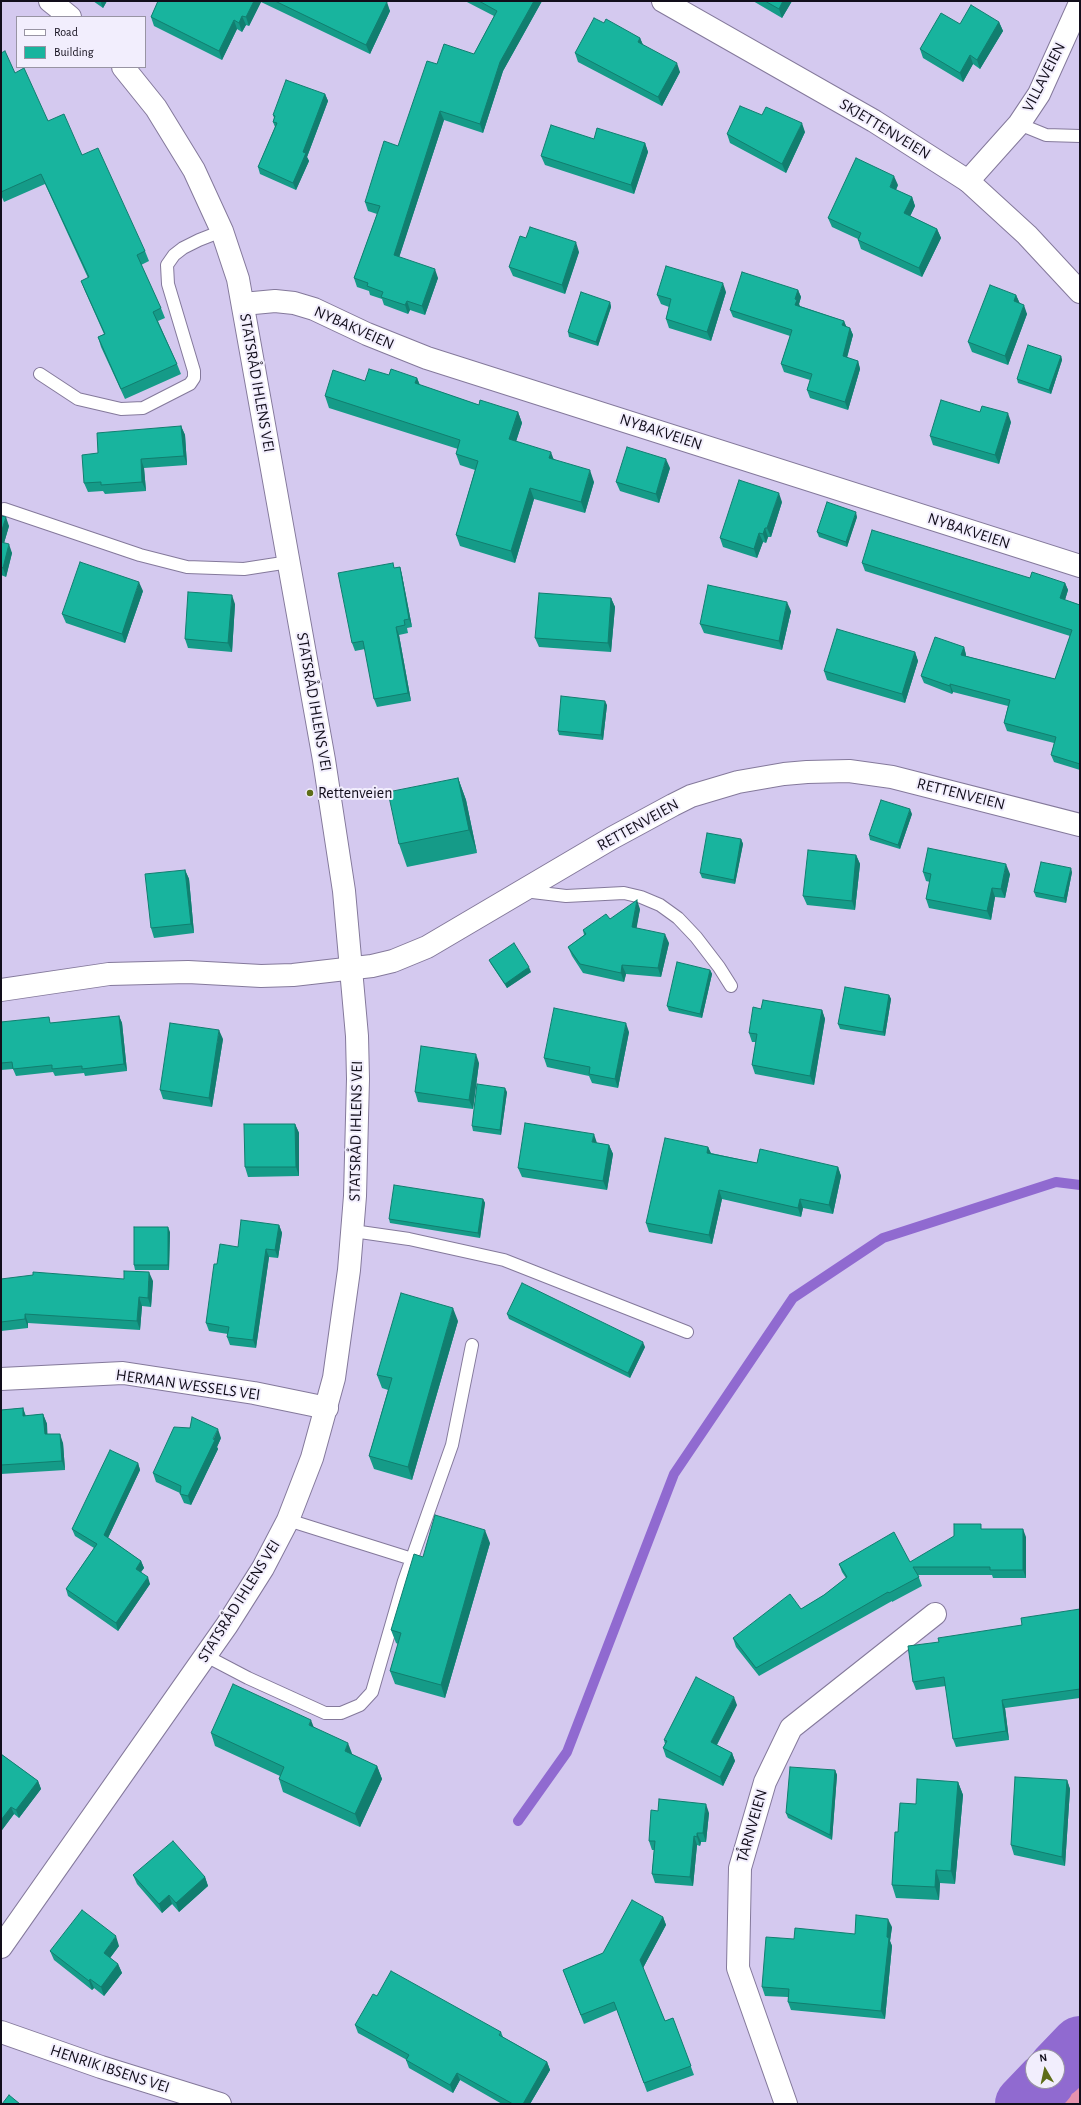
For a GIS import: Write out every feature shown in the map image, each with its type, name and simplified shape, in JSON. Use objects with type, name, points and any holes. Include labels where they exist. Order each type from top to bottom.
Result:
[{"type":"street","points":[[50,1],[69,16]]},
{"type":"street","name":"SKJETTENVEIEN","points":[[663,1],[874,121],[968,181],[1027,235],[1080,292]]},
{"type":"street","name":"VILLAVEIEN","points":[[968,181],[1019,124],[1039,94],[1080,2]]},
{"type":"street","name":"STATSRÅD IHLENS VEI","points":[[1,1947],[206,1656],[256,1580],[288,1520],[312,1458],[327,1408],[340,1345],[353,1231],[357,1160],[358,1080],[352,969],[344,891],[324,760],[243,304],[238,280],[222,231],[210,201],[176,138],[156,108],[124,68]]},
{"type":"street","name":"NYBAKVEIEN","points":[[243,304],[275,301],[294,303],[314,309],[382,340],[427,358],[1080,566]]},
{"type":"street","name":"RETTENVEIEN","points":[[1,990],[109,974],[188,972],[269,976],[320,974],[393,961],[428,947],[645,819],[691,796],[738,782],[784,774],[849,771],[892,777],[1080,825]]},
{"type":"street","name":"HERMAN WESSELS VEI","points":[[1,1379],[123,1373],[254,1393],[327,1408]]},
{"type":"street","name":"TÅRNVEIEN","points":[[786,2104],[738,1968],[740,1868],[764,1782],[791,1728],[935,1614]]},
{"type":"street","name":"HENRIK IBSENS VEI","points":[[1,2032],[101,2067],[220,2104]]},
{"type":"lane","points":[[1019,124],[1046,135],[1080,136]]},
{"type":"lane","points":[[40,374],[78,399],[121,409],[143,408],[190,384],[194,378],[194,371],[168,284],[166,271],[167,265],[174,255],[183,248],[222,231]]},
{"type":"lane","points":[[4,509],[140,555],[187,567],[244,570],[289,562]]},
{"type":"lane","points":[[523,891],[566,896],[624,893],[641,897],[660,905],[678,918],[696,937],[719,966],[731,986]]},
{"type":"lane","points":[[353,1231],[416,1241],[504,1260],[687,1332]]},
{"type":"lane","points":[[206,1656],[248,1678],[325,1712],[341,1713],[360,1705],[372,1692],[412,1559],[452,1445],[472,1345]]},
{"type":"lane","points":[[288,1520],[412,1559]]},
{"type":"shaded area","points":[[1080,2077],[1080,2104],[1054,2104]]},
{"type":"building","points":[[158,1],[254,1],[246,17],[242,16],[239,23],[234,20],[219,51],[151,17]]},
{"type":"building","points":[[275,1],[384,1],[387,2],[366,45]]},
{"type":"building","points":[[479,1],[534,1],[500,62],[480,124],[440,111],[394,255],[435,269],[422,306],[407,301],[405,305],[381,297],[383,292],[367,286],[368,283],[354,278],[380,206],[365,202],[384,141],[398,146],[427,61],[437,64],[444,44],[474,54],[497,11]]},
{"type":"building","points":[[765,1],[783,1],[779,9]]},
{"type":"building","points":[[971,5],[999,22],[977,60],[970,55],[960,73],[920,49],[941,13],[960,24]]},
{"type":"building","points":[[594,18],[604,23],[606,19],[640,38],[638,42],[677,63],[658,97],[575,53]]},
{"type":"building","points":[[5,51],[15,73],[24,68],[48,121],[64,114],[82,155],[98,148],[145,251],[137,255],[161,308],[153,312],[177,364],[121,389],[98,337],[105,334],[81,281],[89,277],[41,174],[1,192],[1,53]]},
{"type":"building","points":[[286,80],[325,94],[303,152],[306,153],[293,183],[258,167],[277,123],[273,122],[275,116],[273,115]]},
{"type":"building","points":[[740,106],[762,115],[766,107],[802,123],[782,164],[727,134]]},
{"type":"building","points":[[551,125],[594,139],[597,128],[645,143],[631,185],[541,156]]},
{"type":"building","points":[[856,158],[894,176],[890,187],[912,197],[904,213],[937,229],[919,268],[858,240],[861,233],[828,218]]},
{"type":"building","points":[[530,227],[576,242],[562,285],[509,267],[520,236],[526,238]]},
{"type":"building","points":[[666,266],[723,283],[707,332],[666,319],[671,299],[657,295]]},
{"type":"building","points":[[742,272],[798,290],[795,305],[844,321],[842,325],[850,328],[843,356],[858,361],[845,402],[807,390],[812,374],[781,364],[792,330],[730,310]]},
{"type":"building","points":[[990,285],[1016,295],[1014,301],[1024,305],[1005,356],[968,342]]},
{"type":"building","points":[[581,292],[610,302],[596,342],[568,332]]},
{"type":"building","points":[[1028,345],[1061,356],[1049,390],[1017,379]]},
{"type":"building","points":[[369,369],[389,375],[391,369],[417,378],[415,383],[479,405],[480,400],[518,412],[509,439],[551,452],[549,458],[590,470],[581,502],[530,488],[511,551],[456,535],[478,461],[456,454],[460,440],[325,396],[333,370],[365,381]]},
{"type":"building","points":[[941,400],[980,412],[982,406],[1008,413],[995,455],[930,436]]},
{"type":"building","points":[[181,426],[184,456],[141,459],[142,482],[101,485],[101,482],[84,483],[82,455],[98,453],[97,433]]},
{"type":"building","points":[[627,447],[666,459],[656,494],[616,482]]},
{"type":"building","points":[[739,480],[779,493],[767,528],[765,528],[763,534],[759,533],[754,549],[720,538]]},
{"type":"building","points":[[827,502],[856,512],[846,542],[817,532]]},
{"type":"building","points":[[1,516],[6,517],[1,533]]},
{"type":"building","points":[[872,530],[1030,578],[1032,572],[1065,583],[1060,598],[1080,605],[1080,764],[1051,755],[1056,737],[1004,723],[1010,700],[950,684],[950,686],[921,676],[935,637],[964,647],[961,655],[1055,679],[1072,630],[862,563]]},
{"type":"building","points":[[1,542],[9,544],[3,568],[1,567]]},
{"type":"building","points":[[80,562],[139,582],[122,634],[62,614]]},
{"type":"building","points":[[393,563],[394,568],[400,567],[409,619],[404,620],[405,625],[396,627],[408,693],[374,699],[363,641],[352,643],[338,573]]},
{"type":"building","points":[[708,585],[787,602],[779,641],[700,624]]},
{"type":"building","points":[[188,592],[232,595],[228,643],[185,639]]},
{"type":"building","points":[[539,593],[611,598],[608,643],[535,638]]},
{"type":"building","points":[[837,629],[915,652],[902,694],[824,671]]},
{"type":"building","points":[[561,696],[605,701],[601,735],[558,731]]},
{"type":"building","points":[[458,778],[469,830],[399,844],[388,792]]},
{"type":"building","points":[[881,800],[910,809],[898,845],[869,835]]},
{"type":"building","points":[[707,833],[741,839],[734,880],[700,873]]},
{"type":"building","points":[[928,848],[1006,864],[1001,889],[992,888],[987,911],[926,899],[931,874],[923,872]]},
{"type":"building","points":[[808,850],[856,855],[852,901],[803,896]]},
{"type":"building","points":[[1041,862],[1071,868],[1064,898],[1034,892]]},
{"type":"building","points":[[185,870],[191,924],[151,928],[145,874]]},
{"type":"building","points":[[637,900],[632,927],[665,934],[658,968],[622,965],[621,973],[580,964],[568,947],[586,934],[583,930],[606,914],[610,919]]},
{"type":"building","points":[[514,943],[529,967],[505,984],[489,960]]},
{"type":"building","points":[[677,962],[710,970],[700,1014],[667,1006]]},
{"type":"building","points":[[845,987],[889,995],[883,1032],[838,1024]]},
{"type":"building","points":[[763,1000],[822,1010],[810,1076],[752,1065],[757,1034],[749,1033],[753,1007],[761,1009]]},
{"type":"building","points":[[554,1008],[626,1023],[615,1079],[589,1074],[590,1067],[544,1058]]},
{"type":"building","points":[[119,1016],[124,1064],[82,1069],[82,1066],[52,1069],[52,1065],[13,1069],[12,1062],[1,1063],[1,1022],[49,1017],[50,1023]]},
{"type":"building","points":[[170,1023],[219,1030],[209,1098],[160,1090]]},
{"type":"building","points":[[421,1046],[476,1054],[469,1100],[415,1092]]},
{"type":"building","points":[[477,1084],[505,1088],[500,1130],[472,1126]]},
{"type":"building","points":[[525,1123],[594,1134],[592,1142],[609,1145],[603,1181],[518,1168]]},
{"type":"building","points":[[244,1124],[295,1124],[296,1167],[245,1167]]},
{"type":"building","points":[[665,1138],[708,1147],[707,1153],[757,1163],[760,1149],[838,1167],[829,1205],[800,1199],[798,1208],[719,1190],[709,1235],[646,1223]]},
{"type":"building","points":[[394,1185],[483,1199],[478,1233],[389,1219]]},
{"type":"building","points":[[241,1220],[279,1225],[275,1250],[266,1249],[253,1340],[227,1337],[229,1327],[206,1323],[214,1264],[217,1264],[220,1244],[238,1247]]},
{"type":"building","points":[[134,1227],[168,1227],[168,1265],[134,1265]]},
{"type":"building","points":[[124,1271],[149,1272],[148,1298],[139,1297],[137,1321],[25,1314],[25,1319],[1,1322],[1,1279],[33,1275],[33,1272],[124,1279]]},
{"type":"building","points":[[522,1283],[643,1342],[628,1373],[507,1314]]},
{"type":"building","points":[[401,1293],[453,1308],[408,1467],[369,1456],[392,1378],[377,1375]]},
{"type":"building","points":[[23,1408],[23,1416],[43,1414],[45,1434],[60,1434],[62,1461],[1,1465],[1,1410]]},
{"type":"building","points":[[192,1417],[218,1429],[213,1439],[215,1440],[188,1496],[180,1494],[181,1486],[153,1473],[174,1427],[190,1428]]},
{"type":"building","points":[[110,1450],[138,1463],[104,1535],[141,1561],[136,1569],[148,1577],[116,1623],[66,1589],[97,1544],[72,1529]]},
{"type":"building","points":[[435,1515],[485,1530],[441,1685],[390,1671],[401,1633],[391,1630],[414,1554],[423,1557]]},
{"type":"building","points":[[954,1524],[981,1524],[981,1529],[1023,1529],[1023,1570],[990,1570],[990,1567],[913,1567],[919,1577],[889,1593],[888,1592],[756,1668],[733,1638],[790,1594],[801,1609],[824,1595],[847,1577],[839,1564],[894,1532],[910,1562],[954,1536]]},
{"type":"building","points":[[1080,1609],[1080,1689],[1002,1700],[1006,1731],[953,1739],[944,1677],[913,1682],[908,1646],[939,1642],[938,1638],[1022,1625],[1021,1618]]},
{"type":"building","points":[[696,1677],[734,1697],[711,1742],[732,1753],[720,1777],[663,1748],[667,1741],[664,1740]]},
{"type":"building","points":[[233,1684],[311,1720],[309,1725],[348,1743],[345,1751],[377,1766],[355,1814],[279,1779],[284,1767],[211,1733]]},
{"type":"building","points":[[1,1754],[38,1781],[16,1810],[11,1807],[1,1820]]},
{"type":"building","points":[[790,1767],[835,1770],[830,1835],[786,1813]]},
{"type":"building","points":[[1015,1777],[1067,1780],[1062,1857],[1011,1845]]},
{"type":"building","points":[[917,1779],[958,1782],[951,1871],[936,1870],[935,1887],[892,1885],[895,1832],[898,1832],[900,1803],[916,1804]]},
{"type":"building","points":[[659,1799],[706,1804],[703,1833],[697,1833],[697,1837],[694,1836],[690,1877],[652,1874],[655,1841],[649,1841],[651,1810],[658,1811]]},
{"type":"building","points":[[173,1841],[205,1877],[176,1903],[169,1895],[159,1904],[133,1875]]},
{"type":"building","points":[[632,1900],[663,1917],[640,1960],[665,2021],[673,2018],[691,2066],[644,2083],[614,2002],[581,2015],[563,1970],[603,1953]]},
{"type":"building","points":[[82,1910],[116,1936],[104,1953],[118,1964],[101,1987],[90,1979],[89,1981],[50,1951]]},
{"type":"building","points":[[856,1915],[888,1919],[887,1937],[889,1938],[881,2011],[788,2002],[789,1989],[762,1987],[766,1937],[794,1939],[795,1928],[855,1934]]},
{"type":"building","points":[[391,1971],[501,2032],[499,2035],[547,2062],[523,2104],[513,2104],[457,2073],[450,2085],[406,2060],[409,2055],[355,2025],[373,1994],[377,1996]]},
{"type":"building","points":[[9,2095],[20,2104],[2,2104]]},
{"type":"waterway","points":[[518,1821],[567,1752],[674,1474],[793,1298],[883,1238],[1056,1182],[1080,1185]]},
{"type":"waterway","points":[[1065,2061],[1080,2045]]},
{"type":"waterway","points":[[1024,2104],[1038,2089]]},
{"type":"place","name":"Rettenveien","points":[[310,793]]}]
